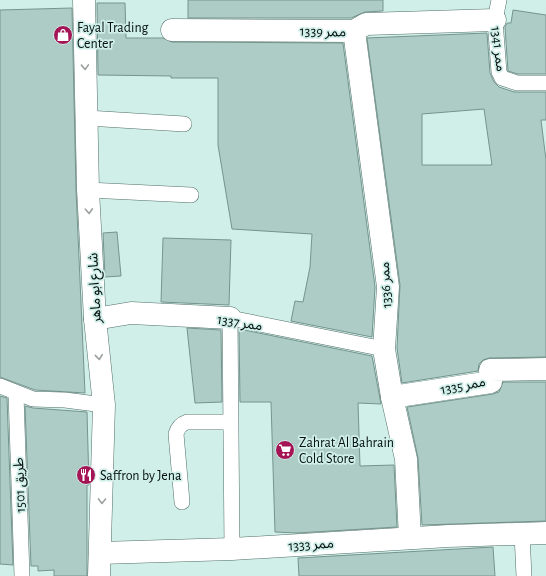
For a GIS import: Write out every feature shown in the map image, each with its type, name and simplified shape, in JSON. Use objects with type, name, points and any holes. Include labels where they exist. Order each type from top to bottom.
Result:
[{"type":"street","name":"شارع ابو ماهر","points":[[84,0],[88,190],[95,318],[104,405],[99,576]]},
{"type":"street","name":"ممر 1339","points":[[172,30],[354,31],[366,24],[497,10]]},
{"type":"street","name":"ممر 1336","points":[[354,31],[388,288],[384,349],[392,397],[406,459],[410,538]]},
{"type":"street","name":"ممر 1337","points":[[95,318],[131,313],[230,318]]},
{"type":"street","name":"ممر 1335","points":[[392,397],[491,382],[490,370],[546,368]]},
{"type":"street","name":"ممر 1333","points":[[100,553],[232,549],[410,538],[546,533]]},
{"type":"lane","name":"ممر 1341","points":[[497,10],[499,72],[502,78],[517,83],[546,83]]},
{"type":"lane","points":[[87,118],[184,124]]},
{"type":"lane","points":[[88,190],[191,195]]},
{"type":"lane","points":[[230,318],[232,549]]},
{"type":"lane","name":"ممر 1337","points":[[230,318],[384,349]]},
{"type":"lane","points":[[0,386],[16,394],[33,399],[65,400],[104,405]]},
{"type":"lane","name":"طريق 1501","points":[[16,394],[22,576]]},
{"type":"lane","points":[[182,502],[176,434],[178,428],[187,422],[230,422]]},
{"type":"lane","points":[[522,534],[524,576]]},
{"type":"building","points":[[188,0],[383,0],[383,11],[365,12],[351,18],[188,18]]},
{"type":"building","points":[[97,3],[125,3],[126,38],[163,38],[172,42],[343,43],[375,287],[372,337],[291,321],[295,301],[303,302],[310,267],[312,234],[232,229],[218,145],[218,78],[98,75]]},
{"type":"building","points":[[72,8],[76,190],[85,393],[35,390],[0,377],[0,10]]},
{"type":"building","points":[[513,10],[546,15],[546,74],[518,74],[508,71],[505,27],[507,23],[511,23]]},
{"type":"building","points":[[487,33],[490,73],[494,82],[499,87],[514,92],[546,92],[546,120],[541,120],[546,160],[546,357],[489,358],[483,360],[479,364],[478,371],[402,383],[397,348],[400,285],[367,38]],"holes":[[[484,109],[492,165],[422,165],[422,114]]]},
{"type":"building","points":[[117,232],[121,276],[105,277],[103,233]]},
{"type":"building","points":[[163,238],[231,240],[229,305],[161,302]]},
{"type":"building","points":[[187,328],[221,330],[222,402],[195,403]]},
{"type":"building","points":[[239,329],[372,356],[381,404],[358,403],[360,466],[394,465],[397,527],[297,533],[275,532],[271,402],[240,402]]},
{"type":"building","points":[[503,382],[546,382],[546,521],[422,525],[418,458],[407,407],[493,394],[499,392]]},
{"type":"building","points":[[0,396],[7,398],[13,565],[0,564]]},
{"type":"building","points":[[25,406],[33,408],[87,412],[89,485],[87,485],[87,576],[54,576],[54,570],[38,571],[38,566],[31,566]]},
{"type":"building","points":[[493,547],[495,576],[299,576],[298,558]]},
{"type":"place","name":"Fayal Trading Center","points":[[63,35]]},
{"type":"place","name":"Zahrat Al Bahrain Cold Store","points":[[285,450]]},
{"type":"place","name":"Saffron by Jena","points":[[86,475]]}]
